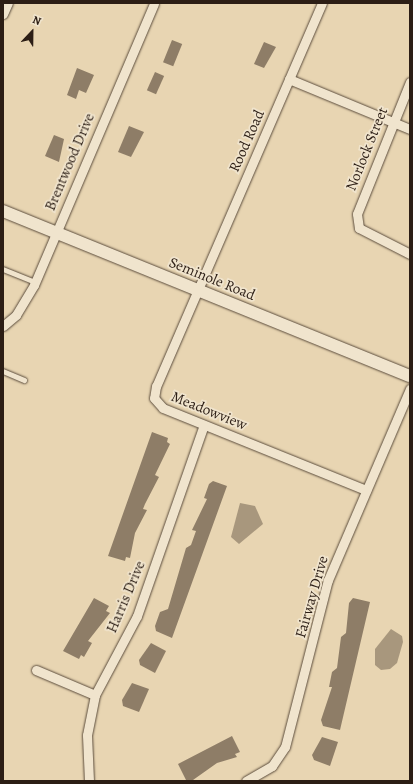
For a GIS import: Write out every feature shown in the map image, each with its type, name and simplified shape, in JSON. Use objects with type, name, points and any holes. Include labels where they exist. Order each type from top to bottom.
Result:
[{"type":"street","points":[[3,14],[8,3]]},
{"type":"street","name":"Brentwood Drive","points":[[3,326],[16,315],[35,282],[55,232],[154,3]]},
{"type":"street","name":"Rood Road","points":[[198,290],[322,3]]},
{"type":"street","points":[[289,79],[410,129]]},
{"type":"street","name":"Norlock Street","points":[[410,82],[392,121],[357,214],[359,228],[410,254]]},
{"type":"street","name":"Seminole Road","points":[[3,211],[410,376]]},
{"type":"street","name":"Meadowview","points":[[198,290],[154,398],[163,408],[366,490]]},
{"type":"street","name":"Fairway Drive","points":[[246,781],[272,766],[285,747],[328,580],[410,389]]},
{"type":"street","name":"Harris Drive","points":[[89,781],[87,735],[95,695],[137,616],[204,425]]},
{"type":"street","points":[[36,670],[95,695]]},
{"type":"lane","points":[[3,269],[35,282]]},
{"type":"lane","points":[[3,371],[24,380]]},
{"type":"shaded area","points":[[240,503],[255,506],[263,524],[239,544],[231,537]]},
{"type":"shaded area","points":[[391,629],[402,636],[403,642],[397,663],[390,669],[381,670],[375,665],[375,649]]},
{"type":"building","points":[[172,40],[182,44],[173,66],[163,62]]},
{"type":"building","points":[[264,42],[276,47],[264,68],[254,64]]},
{"type":"building","points":[[77,68],[94,75],[86,93],[79,90],[76,99],[67,95]]},
{"type":"building","points":[[155,72],[164,76],[156,94],[147,90]]},
{"type":"building","points":[[129,126],[144,132],[131,157],[118,152]]},
{"type":"building","points":[[54,135],[64,139],[59,162],[45,156]]},
{"type":"building","points":[[152,432],[168,438],[167,442],[170,444],[155,475],[159,477],[143,509],[147,510],[135,533],[130,558],[126,557],[125,561],[108,556]]},
{"type":"building","points":[[213,481],[227,486],[172,638],[156,631],[155,626],[160,612],[168,609],[186,548],[191,545],[196,531],[192,530],[207,499],[204,498],[209,484]]},
{"type":"building","points":[[94,598],[109,606],[106,611],[110,613],[88,641],[92,643],[84,657],[81,655],[79,659],[63,651]]},
{"type":"building","points":[[353,598],[370,602],[340,730],[323,726],[321,720],[332,687],[329,687],[332,672],[337,668],[341,637],[346,633],[349,603]]},
{"type":"building","points":[[151,643],[166,651],[155,673],[140,665],[139,660]]},
{"type":"building","points":[[132,683],[149,689],[139,712],[123,706],[122,700]]},
{"type":"building","points":[[232,736],[240,752],[235,754],[237,757],[217,763],[193,780],[186,780],[178,764]]},
{"type":"building","points":[[322,737],[338,742],[330,766],[314,760],[312,755]]}]
